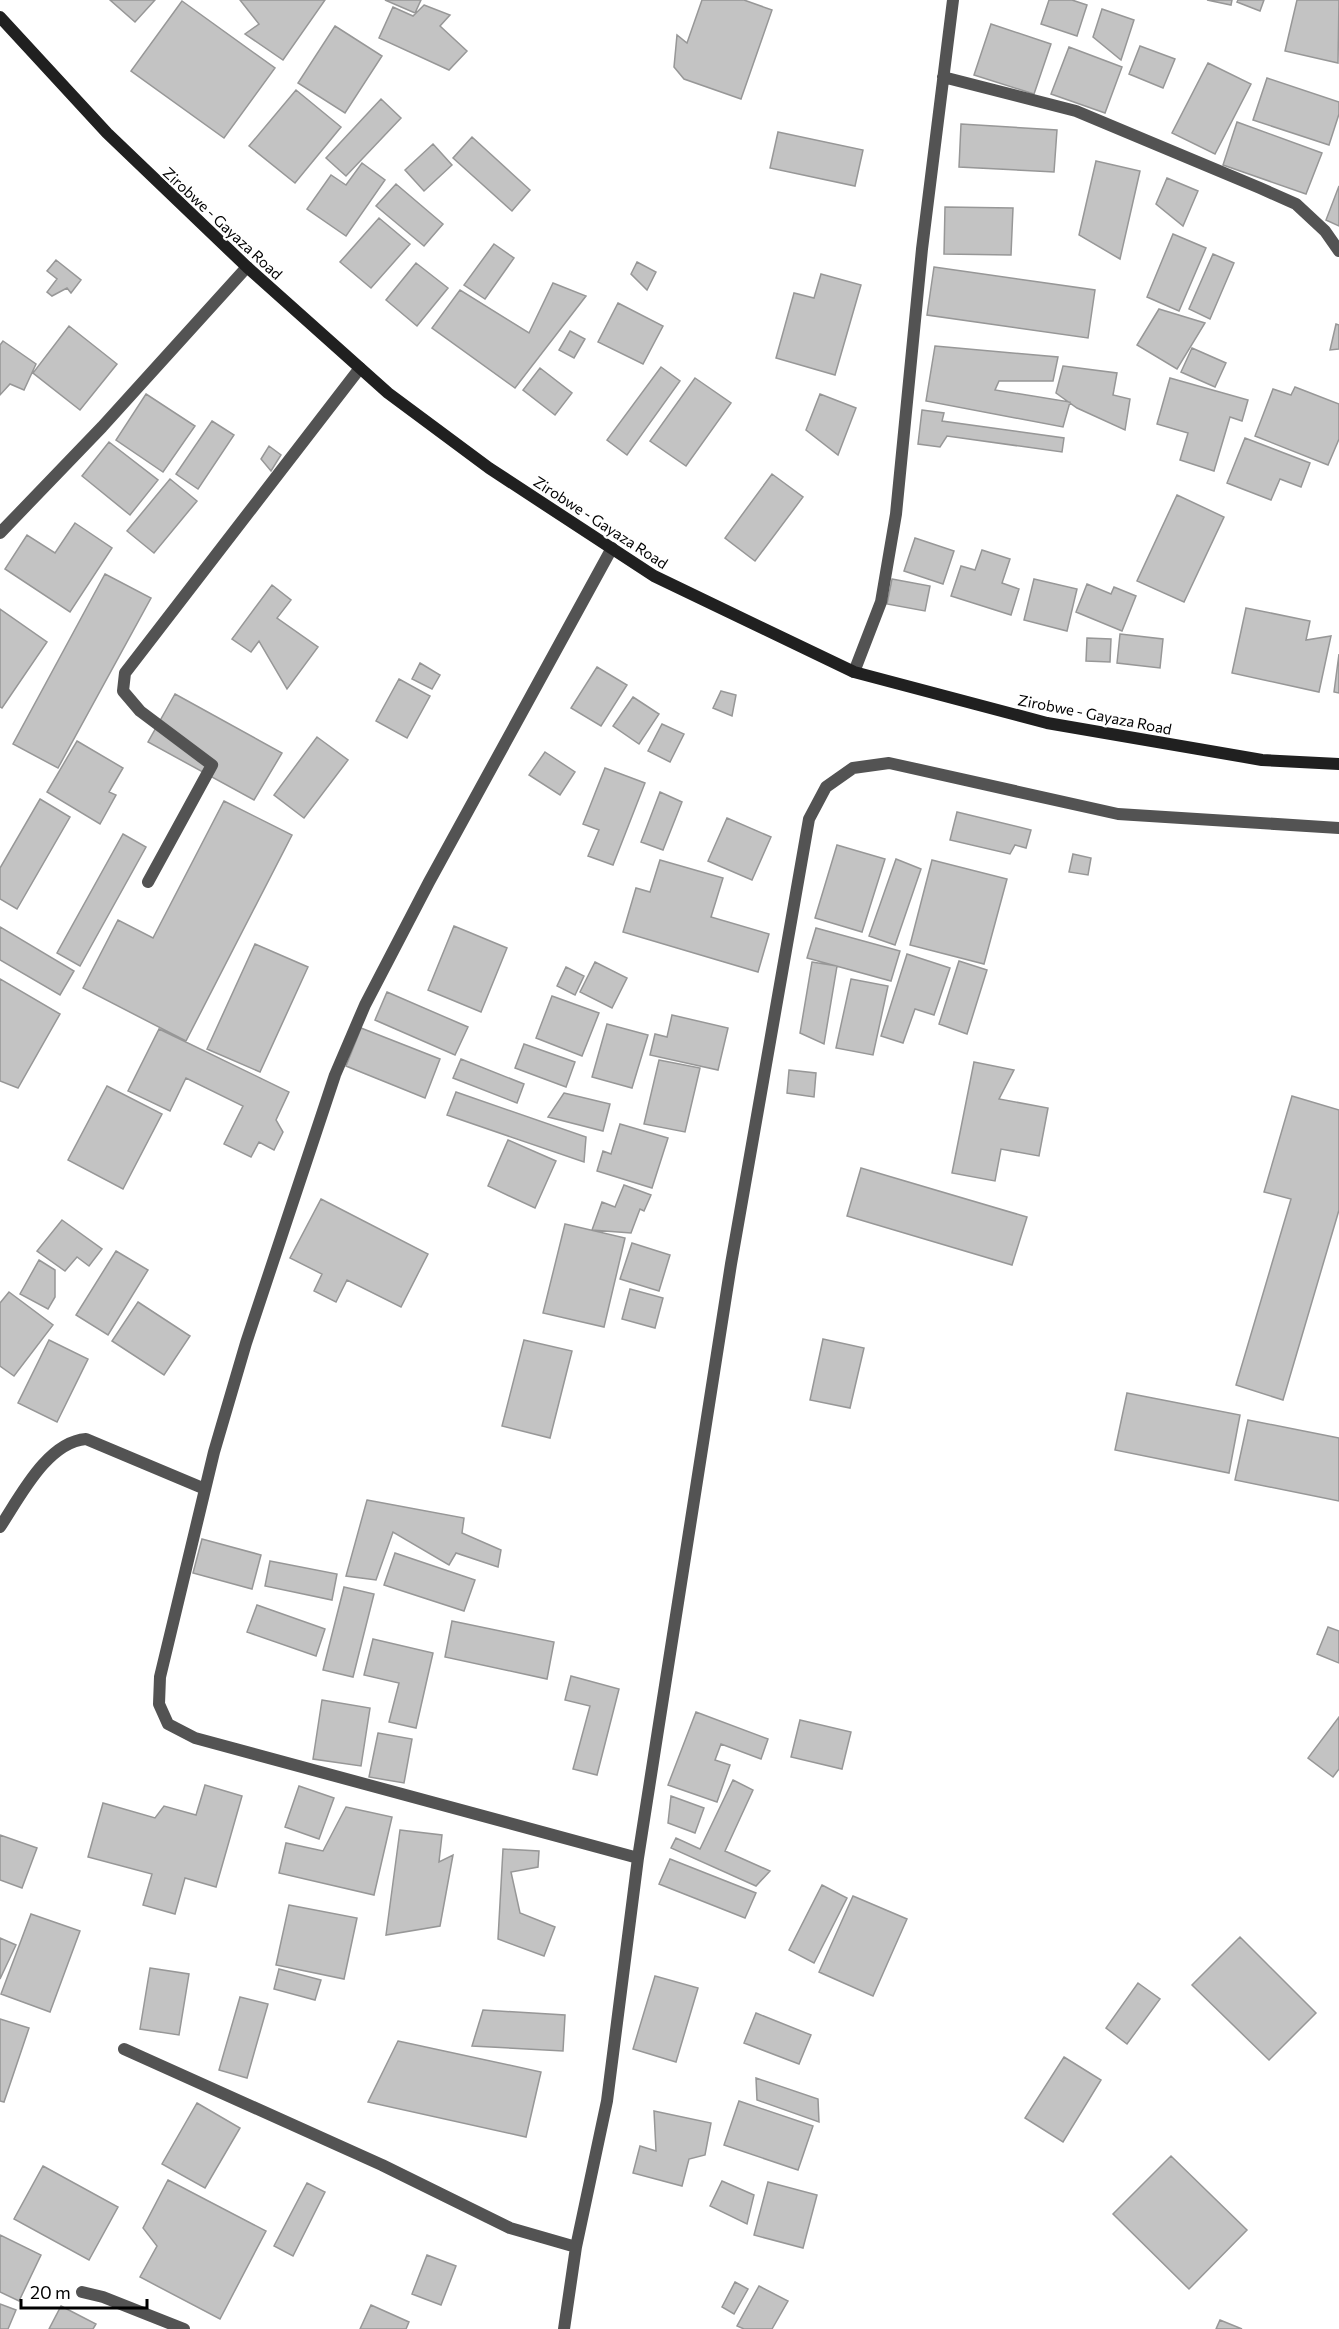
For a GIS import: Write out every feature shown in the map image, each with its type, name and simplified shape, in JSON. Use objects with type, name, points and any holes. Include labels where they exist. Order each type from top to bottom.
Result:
[{"type":"street","points":[[854,672],[881,602],[896,514],[922,249],[953,0]]},
{"type":"street","name":"Zirobwe - Gayaza Road","points":[[0,17],[107,133],[247,267],[388,393],[489,468],[654,576],[854,672],[1047,723],[1262,760],[1339,764]]},
{"type":"street","points":[[943,77],[1076,111],[1260,188],[1296,204],[1325,231],[1339,251]]},
{"type":"street","points":[[0,533],[102,427],[247,267]]},
{"type":"street","points":[[148,882],[212,765],[140,711],[123,691],[125,673],[360,368]]},
{"type":"street","points":[[612,548],[429,882],[365,1005],[335,1075],[246,1343],[214,1452],[160,1677],[159,1704],[168,1724],[195,1738],[638,1858]]},
{"type":"street","points":[[564,2329],[576,2247],[607,2101],[638,1858],[731,1264],[809,819],[826,787],[853,768],[889,763],[1118,813],[1339,828]]},
{"type":"street","points":[[0,1527],[41,1467],[58,1449],[75,1440],[86,1439],[205,1489]]},
{"type":"street","points":[[124,2049],[382,2165],[510,2228],[576,2247]]},
{"type":"street","points":[[82,2292],[104,2297],[184,2329]]},
{"type":"building","points":[[110,0],[155,0],[135,22]]},
{"type":"building","points":[[240,0],[325,0],[283,60],[245,34],[259,24]]},
{"type":"building","points":[[385,0],[421,0],[415,13]]},
{"type":"building","points":[[702,0],[744,0],[772,10],[741,99],[684,79],[674,67],[677,35],[687,43]]},
{"type":"building","points":[[1049,0],[1072,0],[1087,5],[1077,36],[1041,24]]},
{"type":"building","points":[[1207,0],[1232,0],[1231,5]]},
{"type":"building","points":[[1238,0],[1264,0],[1260,11],[1237,2]]},
{"type":"building","points":[[1297,0],[1339,0],[1338,63],[1285,51]]},
{"type":"building","points":[[182,1],[275,68],[224,138],[131,71]]},
{"type":"building","points":[[424,5],[450,15],[440,26],[467,51],[449,70],[379,38],[393,7],[413,16]]},
{"type":"building","points":[[1102,9],[1134,20],[1121,60],[1093,37]]},
{"type":"building","points":[[991,24],[1051,44],[1034,94],[974,75]]},
{"type":"building","points":[[335,26],[382,56],[345,113],[298,83]]},
{"type":"building","points":[[1140,46],[1175,59],[1163,88],[1129,74]]},
{"type":"building","points":[[1069,47],[1122,67],[1105,113],[1051,94]]},
{"type":"building","points":[[1208,63],[1251,84],[1215,154],[1172,133]]},
{"type":"building","points":[[1267,78],[1339,102],[1339,114],[1329,145],[1253,120]]},
{"type":"building","points":[[296,90],[341,127],[295,183],[249,146]]},
{"type":"building","points":[[381,99],[401,118],[346,176],[326,158]]},
{"type":"building","points":[[1237,122],[1322,153],[1306,194],[1223,165]]},
{"type":"building","points":[[961,124],[1057,130],[1054,172],[959,167]]},
{"type":"building","points":[[778,132],[863,150],[855,186],[770,168]]},
{"type":"building","points":[[472,137],[530,190],[512,211],[453,158]]},
{"type":"building","points":[[433,144],[452,165],[424,191],[405,170]]},
{"type":"building","points":[[1096,161],[1140,171],[1120,259],[1079,235]]},
{"type":"building","points":[[362,163],[385,180],[346,236],[307,209],[331,175],[346,185]]},
{"type":"building","points":[[1167,178],[1198,191],[1183,226],[1156,204]]},
{"type":"building","points":[[396,184],[443,224],[424,246],[376,206]]},
{"type":"building","points":[[1339,186],[1339,226],[1326,220]]},
{"type":"building","points":[[945,207],[1013,208],[1011,255],[944,254]]},
{"type":"building","points":[[379,218],[410,244],[371,288],[340,262]]},
{"type":"building","points":[[1173,234],[1206,248],[1179,311],[1147,297]]},
{"type":"building","points":[[494,244],[514,258],[485,299],[464,285]]},
{"type":"building","points":[[1213,254],[1234,263],[1210,319],[1189,309]]},
{"type":"building","points":[[56,260],[81,280],[71,293],[67,288],[52,296],[47,292],[57,279],[47,271]]},
{"type":"building","points":[[637,262],[656,272],[647,290],[631,274]]},
{"type":"building","points":[[416,263],[448,288],[417,326],[386,300]]},
{"type":"building","points":[[934,267],[1095,290],[1088,338],[927,315]]},
{"type":"building","points":[[821,274],[861,285],[835,375],[776,358],[794,293],[814,298]]},
{"type":"building","points":[[553,283],[586,296],[515,388],[432,328],[460,290],[529,333]]},
{"type":"building","points":[[618,303],[663,326],[643,364],[598,342]]},
{"type":"building","points":[[1159,309],[1205,323],[1177,369],[1137,345]]},
{"type":"building","points":[[1336,324],[1339,325],[1339,349],[1330,350]]},
{"type":"building","points":[[69,326],[117,364],[80,410],[33,373]]},
{"type":"building","points":[[570,331],[585,339],[574,358],[559,350]]},
{"type":"building","points":[[3,341],[36,364],[24,390],[10,384],[0,395],[0,345]]},
{"type":"building","points":[[935,346],[1058,357],[1053,381],[999,381],[995,390],[1070,402],[1063,427],[926,401]]},
{"type":"building","points":[[1192,348],[1226,363],[1215,387],[1181,372]]},
{"type":"building","points":[[1063,366],[1117,373],[1113,395],[1130,399],[1125,430],[1077,408],[1056,393]]},
{"type":"building","points":[[661,367],[680,381],[627,455],[607,440]]},
{"type":"building","points":[[540,368],[572,393],[555,415],[523,390]]},
{"type":"building","points":[[695,378],[731,403],[686,466],[650,441]]},
{"type":"building","points":[[1170,378],[1248,400],[1242,421],[1230,417],[1214,471],[1180,460],[1188,433],[1157,424]]},
{"type":"building","points":[[1295,387],[1339,404],[1339,439],[1328,465],[1255,436],[1273,389],[1291,395]]},
{"type":"building","points":[[146,394],[195,426],[163,472],[116,440]]},
{"type":"building","points":[[820,394],[856,408],[838,455],[806,430]]},
{"type":"building","points":[[922,410],[944,413],[942,421],[1064,438],[1062,452],[947,436],[940,447],[918,444]]},
{"type":"building","points":[[212,421],[234,435],[198,489],[176,474]]},
{"type":"building","points":[[1245,438],[1310,463],[1301,487],[1280,479],[1271,500],[1227,483]]},
{"type":"building","points":[[109,442],[158,480],[130,515],[82,476]]},
{"type":"building","points":[[269,446],[281,455],[271,471],[261,459]]},
{"type":"building","points":[[772,474],[803,497],[755,561],[725,538]]},
{"type":"building","points":[[170,479],[197,501],[154,553],[127,531]]},
{"type":"building","points":[[1177,495],[1224,517],[1184,602],[1137,581]]},
{"type":"building","points":[[75,523],[112,548],[70,612],[5,569],[27,535],[55,553]]},
{"type":"building","points":[[915,538],[954,551],[943,584],[904,571]]},
{"type":"building","points":[[982,550],[1010,559],[1002,583],[1019,589],[1011,615],[951,596],[961,566],[975,570]]},
{"type":"building","points":[[105,574],[151,598],[58,768],[13,744]]},
{"type":"building","points":[[892,579],[930,586],[925,611],[887,604]]},
{"type":"building","points":[[1034,579],[1077,589],[1067,631],[1024,620]]},
{"type":"building","points":[[1087,584],[1111,594],[1114,587],[1136,596],[1122,631],[1076,612]]},
{"type":"building","points":[[272,585],[291,600],[277,618],[318,647],[287,689],[259,641],[251,652],[232,639]]},
{"type":"building","points":[[1246,608],[1310,621],[1306,640],[1331,636],[1319,692],[1232,673]]},
{"type":"building","points":[[0,609],[47,642],[2,708],[0,707]]},
{"type":"building","points":[[1120,634],[1163,639],[1160,668],[1117,663]]},
{"type":"building","points":[[1087,638],[1111,639],[1110,662],[1086,661]]},
{"type":"building","points":[[1339,654],[1339,693],[1334,692]]},
{"type":"building","points":[[420,663],[440,675],[432,689],[412,679]]},
{"type":"building","points":[[597,667],[627,685],[601,726],[571,708]]},
{"type":"building","points":[[399,679],[430,696],[407,738],[376,721]]},
{"type":"building","points":[[721,691],[736,695],[732,716],[713,708]]},
{"type":"building","points":[[175,694],[282,753],[254,800],[148,742]]},
{"type":"building","points":[[633,697],[659,714],[639,744],[613,726]]},
{"type":"building","points":[[662,724],[684,734],[670,762],[648,751]]},
{"type":"building","points":[[317,737],[348,760],[304,818],[274,795]]},
{"type":"building","points":[[77,741],[123,768],[109,792],[116,795],[100,824],[47,792]]},
{"type":"building","points":[[545,752],[575,772],[560,795],[529,775]]},
{"type":"building","points":[[605,768],[645,783],[613,865],[588,856],[599,830],[583,824]]},
{"type":"building","points":[[660,792],[682,802],[663,850],[641,842]]},
{"type":"building","points":[[40,799],[70,817],[17,909],[0,899],[0,868]]},
{"type":"building","points":[[224,801],[292,835],[186,1041],[83,988],[118,920],[153,938]]},
{"type":"building","points":[[957,812],[1031,830],[1026,848],[1015,845],[1010,854],[950,840]]},
{"type":"building","points":[[727,818],[771,837],[752,880],[708,861]]},
{"type":"building","points":[[123,834],[146,847],[80,966],[57,953]]},
{"type":"building","points":[[837,845],[885,859],[862,932],[815,918]]},
{"type":"building","points":[[1073,854],[1091,858],[1088,875],[1069,872]]},
{"type":"building","points":[[896,859],[921,869],[895,945],[869,936]]},
{"type":"building","points":[[660,860],[723,878],[711,917],[769,934],[758,972],[623,932],[636,888],[650,892]]},
{"type":"building","points":[[932,860],[1007,879],[984,964],[910,945]]},
{"type":"building","points":[[454,926],[507,948],[481,1012],[428,990]]},
{"type":"building","points":[[0,927],[74,971],[60,995],[0,960]]},
{"type":"building","points":[[816,928],[900,951],[891,981],[807,958]]},
{"type":"building","points":[[255,944],[308,967],[260,1072],[207,1049]]},
{"type":"building","points":[[907,954],[950,968],[934,1015],[915,1009],[903,1043],[881,1036]]},
{"type":"building","points":[[959,961],[987,970],[967,1034],[939,1024]]},
{"type":"building","points":[[595,962],[627,978],[612,1008],[580,992]]},
{"type":"building","points":[[812,962],[837,966],[824,1044],[800,1033]]},
{"type":"building","points":[[566,967],[584,976],[575,995],[557,986]]},
{"type":"building","points":[[0,979],[60,1014],[18,1088],[0,1081]]},
{"type":"building","points":[[851,979],[888,986],[873,1055],[836,1048]]},
{"type":"building","points":[[387,992],[468,1027],[455,1055],[375,1020]]},
{"type":"building","points":[[552,996],[599,1013],[582,1056],[536,1038]]},
{"type":"building","points":[[672,1015],[728,1028],[718,1070],[650,1055],[655,1034],[667,1037]]},
{"type":"building","points":[[607,1024],[648,1035],[632,1088],[592,1077]]},
{"type":"building","points":[[361,1028],[440,1059],[425,1098],[346,1066]]},
{"type":"building","points":[[159,1029],[289,1092],[276,1120],[283,1132],[274,1150],[259,1142],[251,1157],[224,1144],[243,1106],[186,1078],[170,1111],[128,1091]]},
{"type":"building","points":[[524,1044],[575,1062],[566,1087],[515,1068]]},
{"type":"building","points":[[461,1059],[524,1084],[517,1103],[453,1078]]},
{"type":"building","points":[[659,1060],[700,1068],[685,1132],[644,1124]]},
{"type":"building","points":[[974,1062],[1014,1070],[999,1099],[1048,1108],[1039,1156],[1001,1149],[995,1181],[952,1173]]},
{"type":"building","points":[[789,1070],[816,1073],[814,1097],[787,1093]]},
{"type":"building","points":[[107,1086],[162,1114],[123,1189],[68,1160]]},
{"type":"building","points":[[456,1092],[586,1137],[584,1162],[447,1115]]},
{"type":"building","points":[[564,1093],[610,1104],[603,1131],[548,1117]]},
{"type":"building","points":[[1292,1096],[1339,1110],[1339,1210],[1283,1400],[1236,1385],[1291,1199],[1264,1192]]},
{"type":"building","points":[[620,1124],[668,1138],[652,1188],[597,1171],[603,1151],[611,1154]]},
{"type":"building","points":[[508,1140],[556,1161],[535,1208],[488,1186]]},
{"type":"building","points":[[861,1168],[1027,1217],[1012,1265],[847,1216]]},
{"type":"building","points":[[624,1185],[651,1195],[644,1211],[640,1209],[631,1233],[592,1230],[602,1202],[615,1207]]},
{"type":"building","points":[[321,1199],[428,1254],[401,1307],[347,1280],[336,1302],[314,1291],[322,1274],[290,1258]]},
{"type":"building","points":[[62,1220],[102,1249],[89,1266],[77,1257],[65,1271],[37,1251]]},
{"type":"building","points":[[565,1224],[625,1238],[604,1327],[543,1313]]},
{"type":"building","points":[[632,1243],[670,1255],[659,1291],[620,1279]]},
{"type":"building","points":[[116,1251],[148,1270],[108,1335],[76,1315]]},
{"type":"building","points":[[39,1260],[55,1270],[55,1297],[48,1309],[20,1294]]},
{"type":"building","points":[[630,1289],[663,1298],[655,1328],[622,1319]]},
{"type":"building","points":[[9,1292],[53,1325],[14,1376],[0,1366],[0,1303]]},
{"type":"building","points":[[138,1302],[190,1336],[164,1375],[112,1341]]},
{"type":"building","points":[[823,1339],[864,1348],[850,1408],[810,1400]]},
{"type":"building","points":[[49,1340],[88,1359],[57,1422],[18,1403]]},
{"type":"building","points":[[524,1340],[572,1351],[550,1438],[502,1426]]},
{"type":"building","points":[[1127,1393],[1240,1415],[1229,1473],[1115,1450]]},
{"type":"building","points":[[1248,1420],[1339,1438],[1339,1501],[1235,1480]]},
{"type":"building","points":[[367,1500],[464,1518],[462,1533],[501,1550],[498,1567],[456,1553],[449,1565],[393,1532],[376,1580],[346,1576]]},
{"type":"building","points":[[202,1539],[261,1555],[252,1589],[193,1573]]},
{"type":"building","points":[[395,1553],[475,1580],[464,1611],[384,1585]]},
{"type":"building","points":[[270,1561],[337,1574],[332,1600],[265,1586]]},
{"type":"building","points":[[344,1587],[374,1594],[353,1677],[323,1670]]},
{"type":"building","points":[[257,1605],[325,1629],[316,1656],[247,1632]]},
{"type":"building","points":[[452,1621],[554,1642],[547,1679],[445,1657]]},
{"type":"building","points":[[1328,1627],[1339,1631],[1339,1663],[1317,1654]]},
{"type":"building","points":[[373,1639],[433,1653],[416,1728],[389,1722],[399,1683],[364,1675]]},
{"type":"building","points":[[571,1676],[619,1689],[597,1775],[573,1769],[590,1706],[565,1700]]},
{"type":"building","points":[[322,1700],[370,1708],[361,1766],[313,1759]]},
{"type":"building","points":[[696,1712],[768,1739],[761,1759],[721,1744],[715,1760],[730,1765],[717,1802],[668,1785]]},
{"type":"building","points":[[1339,1717],[1339,1769],[1333,1777],[1308,1758]]},
{"type":"building","points":[[800,1720],[851,1732],[842,1769],[791,1757]]},
{"type":"building","points":[[378,1733],[412,1739],[404,1783],[369,1777]]},
{"type":"building","points":[[733,1780],[753,1790],[725,1851],[770,1871],[756,1886],[671,1848],[676,1838],[700,1849]]},
{"type":"building","points":[[205,1785],[242,1796],[216,1887],[185,1878],[175,1914],[143,1905],[152,1874],[88,1857],[103,1803],[155,1818],[164,1806],[196,1815]]},
{"type":"building","points":[[299,1786],[334,1798],[319,1839],[285,1827]]},
{"type":"building","points":[[671,1796],[704,1808],[695,1833],[668,1823]]},
{"type":"building","points":[[346,1807],[392,1817],[374,1895],[279,1873],[286,1843],[323,1851]]},
{"type":"building","points":[[400,1830],[442,1835],[439,1862],[453,1855],[440,1926],[386,1935]]},
{"type":"building","points":[[0,1835],[37,1848],[22,1888],[0,1880]]},
{"type":"building","points":[[503,1849],[539,1851],[538,1867],[511,1872],[520,1913],[555,1927],[544,1956],[498,1939]]},
{"type":"building","points":[[670,1859],[756,1893],[745,1918],[659,1884]]},
{"type":"building","points":[[822,1885],[847,1898],[814,1963],[789,1950]]},
{"type":"building","points":[[853,1896],[907,1919],[873,1996],[819,1972]]},
{"type":"building","points":[[289,1905],[357,1918],[344,1979],[276,1965]]},
{"type":"building","points":[[31,1914],[80,1931],[50,2012],[1,1994]]},
{"type":"building","points":[[1240,1937],[1316,2013],[1269,2060],[1192,1985]]},
{"type":"building","points":[[0,1938],[16,1945],[0,1979]]},
{"type":"building","points":[[150,1968],[189,1974],[179,2035],[140,2029]]},
{"type":"building","points":[[279,1969],[321,1980],[315,2000],[274,1989]]},
{"type":"building","points":[[655,1976],[698,1988],[676,2062],[633,2049]]},
{"type":"building","points":[[1138,1983],[1160,1999],[1127,2044],[1106,2028]]},
{"type":"building","points":[[240,1997],[268,2004],[247,2078],[219,2070]]},
{"type":"building","points":[[483,2010],[565,2015],[563,2051],[472,2046]]},
{"type":"building","points":[[756,2013],[811,2035],[799,2064],[744,2043]]},
{"type":"building","points":[[0,2019],[29,2028],[4,2102],[0,2101]]},
{"type":"building","points":[[398,2041],[541,2072],[526,2137],[368,2102]]},
{"type":"building","points":[[1064,2057],[1101,2080],[1063,2142],[1025,2118]]},
{"type":"building","points":[[756,2078],[818,2099],[819,2122],[757,2100]]},
{"type":"building","points":[[739,2101],[813,2126],[798,2170],[724,2145]]},
{"type":"building","points":[[197,2103],[240,2128],[205,2188],[162,2164]]},
{"type":"building","points":[[654,2111],[711,2123],[705,2155],[689,2159],[682,2186],[633,2173],[640,2146],[656,2151]]},
{"type":"building","points":[[1171,2156],[1247,2230],[1189,2289],[1113,2214]]},
{"type":"building","points":[[43,2166],[118,2207],[89,2260],[14,2219]]},
{"type":"building","points":[[168,2180],[266,2231],[220,2319],[140,2277],[157,2246],[143,2228]]},
{"type":"building","points":[[722,2181],[754,2195],[747,2224],[710,2206]]},
{"type":"building","points":[[768,2182],[817,2195],[803,2248],[754,2235]]},
{"type":"building","points":[[307,2183],[325,2192],[293,2256],[274,2246]]},
{"type":"building","points":[[0,2235],[41,2255],[19,2301],[0,2292]]},
{"type":"building","points":[[427,2255],[456,2266],[441,2305],[412,2294]]},
{"type":"building","points":[[735,2282],[748,2289],[734,2314],[722,2307]]},
{"type":"building","points":[[759,2286],[788,2301],[772,2329],[744,2329],[737,2326]]},
{"type":"building","points":[[0,2304],[16,2310],[8,2329],[0,2329]]},
{"type":"building","points":[[371,2305],[409,2322],[406,2329],[360,2329]]},
{"type":"building","points":[[61,2306],[96,2324],[93,2329],[49,2329]]},
{"type":"building","points":[[1220,2320],[1242,2329],[1216,2329]]}]
